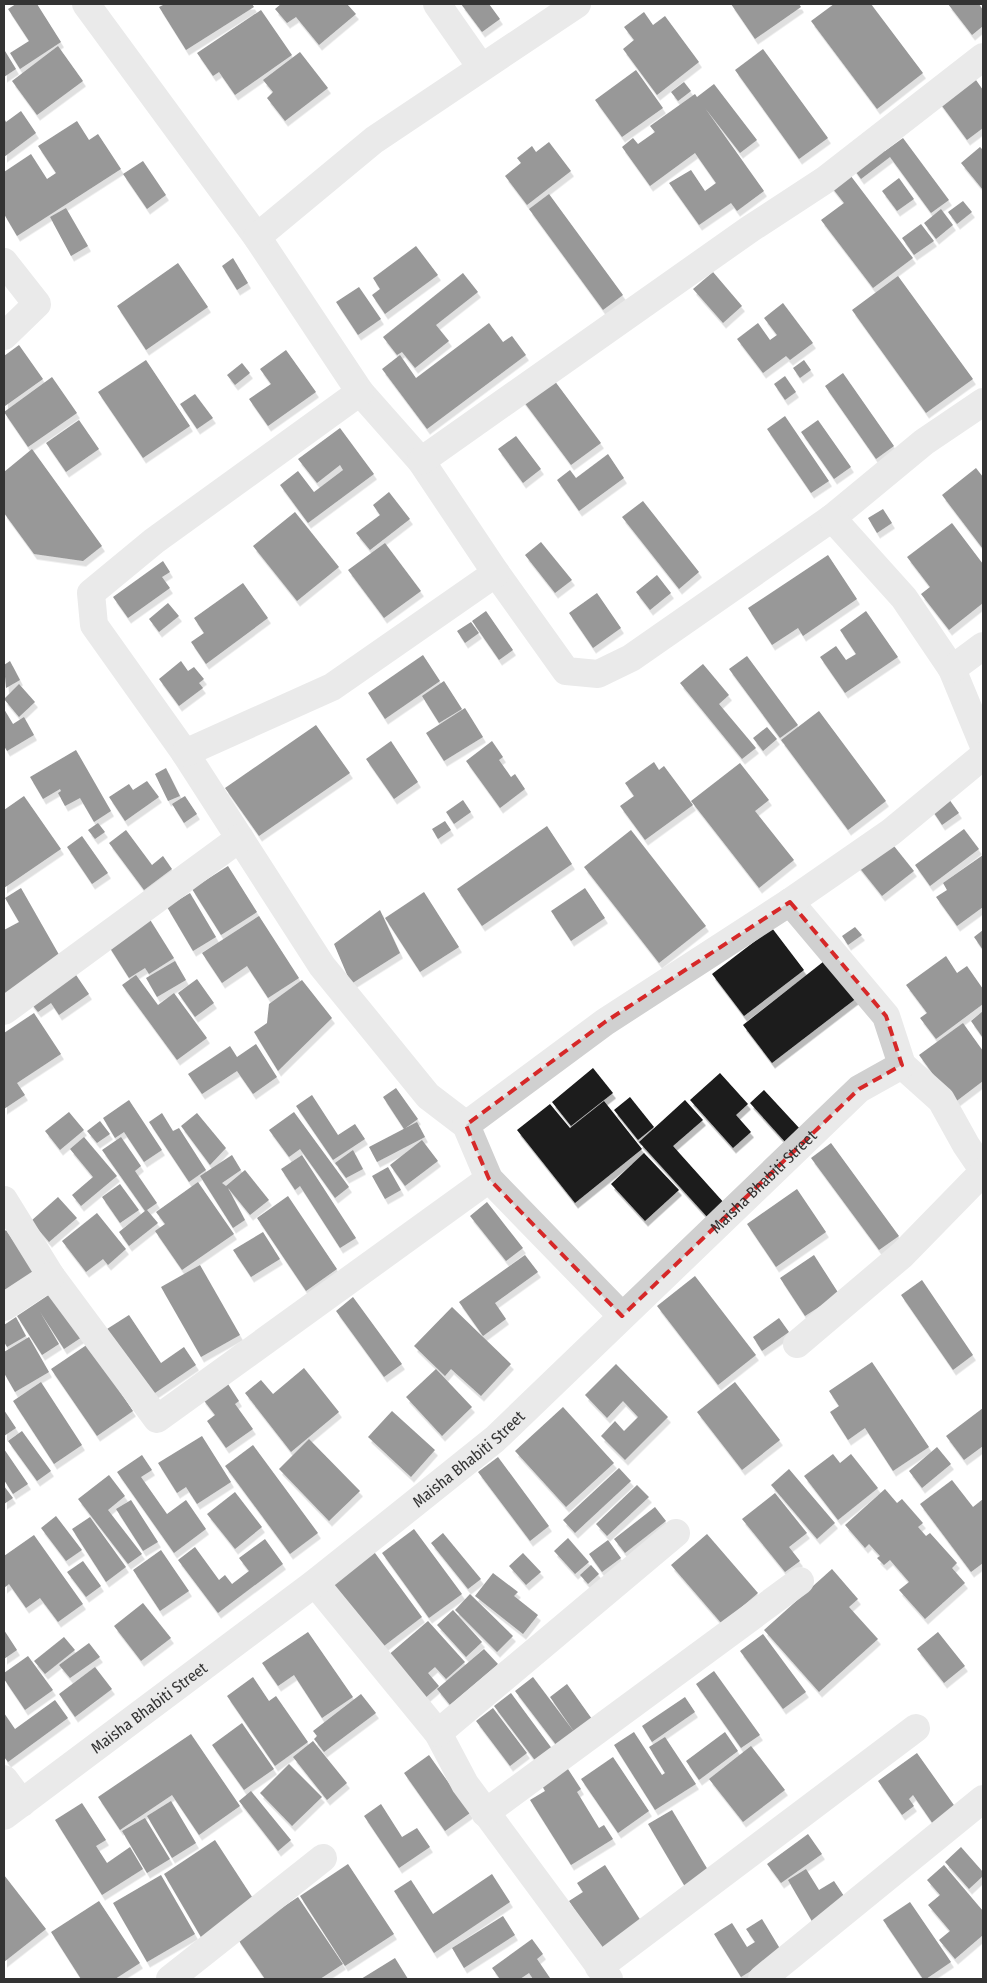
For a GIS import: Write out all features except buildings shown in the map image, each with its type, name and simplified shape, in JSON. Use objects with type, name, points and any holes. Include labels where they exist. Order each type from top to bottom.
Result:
[{"type":"street","points":[[86,4],[258,237],[360,392],[421,460],[496,573],[566,671],[598,674],[631,658],[832,518],[924,442],[983,402]]},
{"type":"street","points":[[436,4],[481,67]]},
{"type":"street","points":[[258,237],[374,140],[577,4]]},
{"type":"street","points":[[421,460],[750,230],[825,180],[983,57]]},
{"type":"street","points":[[4,262],[36,304],[4,336]]},
{"type":"street","points":[[360,392],[154,541],[91,593],[94,625],[185,753],[322,966],[428,1096],[466,1125],[489,1179],[622,1316]]},
{"type":"street","points":[[832,518],[904,598],[952,669],[983,744]]},
{"type":"street","points":[[185,753],[332,687],[496,573]]},
{"type":"street","points":[[952,669],[983,646]]},
{"type":"street","points":[[466,1125],[605,1022],[790,902],[891,832],[983,756]]},
{"type":"street","points":[[4,1011],[240,838]]},
{"type":"street","points":[[790,902],[886,1016],[902,1065],[941,1100],[966,1146],[983,1171],[902,1255],[797,1344]]},
{"type":"street","name":"Maisha Bhabiti Street","points":[[13,1810],[315,1583],[495,1439],[859,1089],[902,1065]]},
{"type":"street","points":[[4,1200],[51,1276],[157,1419],[489,1179]]},
{"type":"street","points":[[4,1307],[51,1276]]},
{"type":"street","points":[[438,1733],[676,1533]]},
{"type":"street","points":[[486,1813],[800,1581]]},
{"type":"street","points":[[315,1583],[438,1733],[465,1784],[604,1973],[916,1728]]},
{"type":"street","points":[[4,1779],[13,1810]]},
{"type":"street","points":[[762,1979],[983,1799]]},
{"type":"street","points":[[176,1977],[323,1858]]},
{"type":"highlighted area","points":[[790,902],[886,1016],[902,1065],[859,1089],[622,1316],[489,1179],[466,1125],[605,1022]]}]
